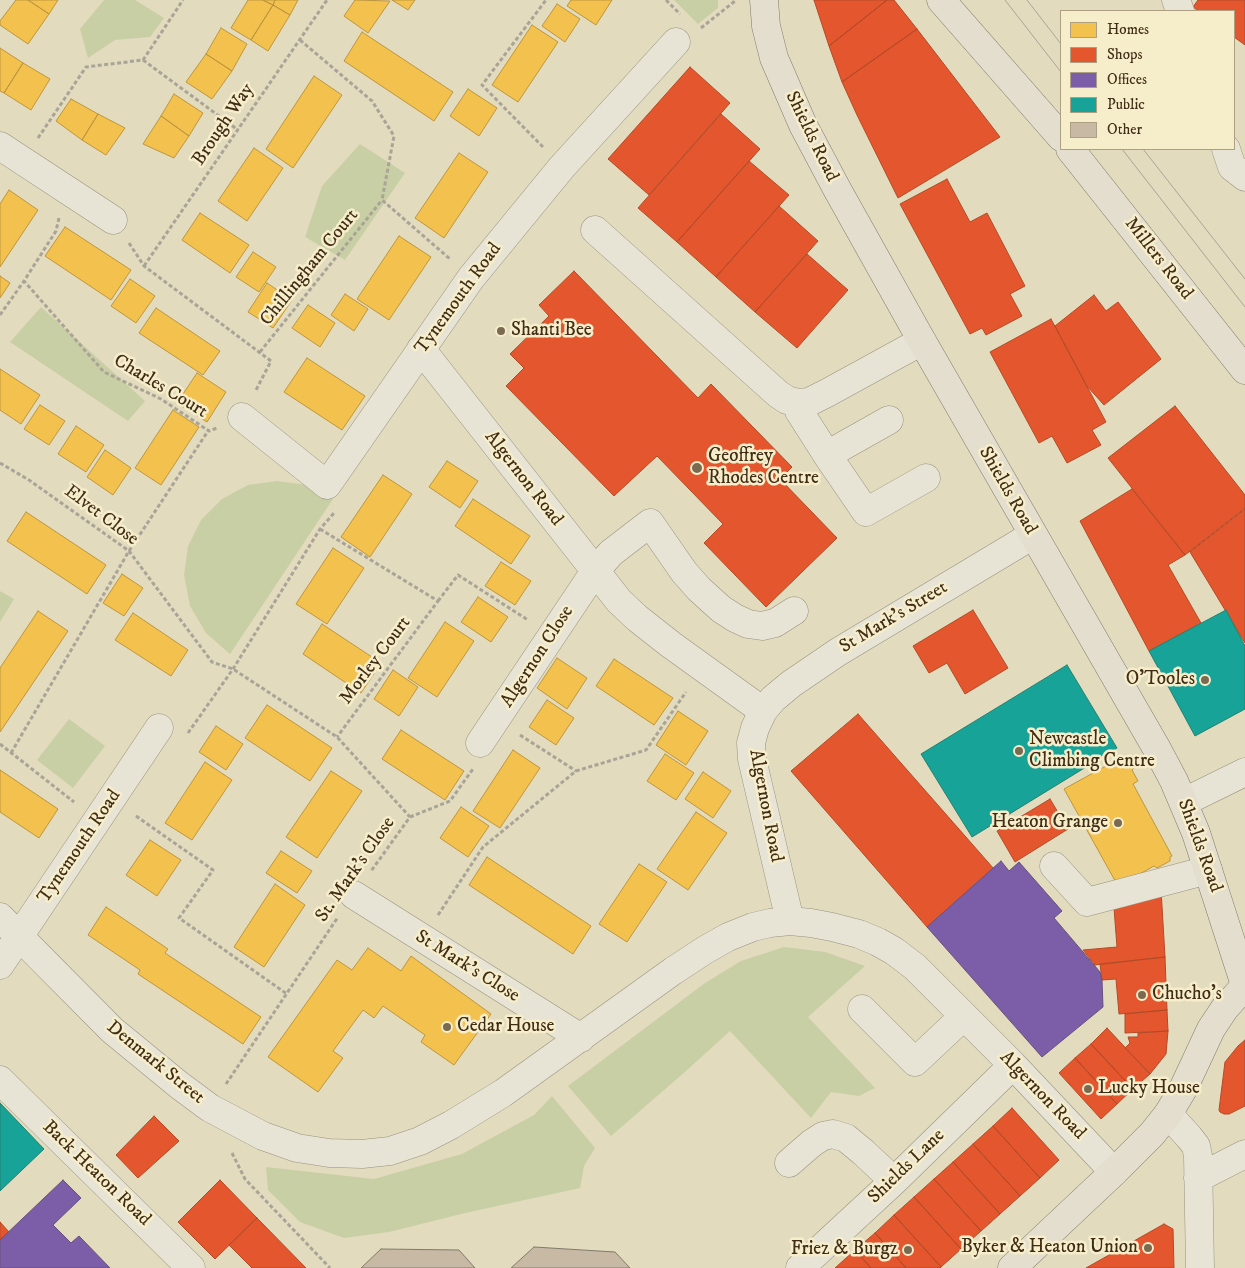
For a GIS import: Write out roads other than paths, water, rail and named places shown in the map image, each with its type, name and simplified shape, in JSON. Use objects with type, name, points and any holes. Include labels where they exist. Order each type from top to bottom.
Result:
[{"type":"main road","name":"Shields Road","points":[[764,0],[766,26],[774,58],[802,125],[922,341],[1157,749],[1184,802],[1196,833],[1245,985],[1225,1008],[1211,1029],[1183,1089],[1168,1114],[1152,1134],[1012,1268]]},
{"type":"main road","points":[[941,0],[1060,136]]},
{"type":"main road","name":"Millers Road","points":[[1071,150],[1245,370]]},
{"type":"street","name":"Tynemouth Road","points":[[242,417],[327,485],[471,278],[562,167],[686,31]]},
{"type":"street","points":[[0,146],[113,220]]},
{"type":"street","points":[[1226,150],[1232,167],[1245,177]]},
{"type":"street","points":[[595,230],[787,400],[798,403],[809,402],[922,341]]},
{"type":"street","name":"Algernon Road","points":[[421,349],[619,601],[670,644],[763,711],[755,728],[751,743],[752,759],[790,922],[811,923],[859,934],[878,942],[915,967],[1013,1065],[1114,1172]]},
{"type":"street","points":[[798,403],[799,410],[827,455],[866,512],[926,478]]},
{"type":"street","points":[[827,455],[889,420]]},
{"type":"street","name":"Algernon Close","points":[[480,743],[595,571],[612,553],[650,523],[684,572],[699,589],[721,609],[735,618],[748,624],[762,626],[775,623],[794,611]]},
{"type":"street","name":"St Mark's Street","points":[[763,711],[773,699],[791,684],[838,652],[1033,535]]},
{"type":"street","name":"Tynemouth Road","points":[[0,965],[159,728]]},
{"type":"street","points":[[1184,802],[1245,772]]},
{"type":"street","points":[[1054,866],[1087,902],[1208,870]]},
{"type":"street","name":"St Mark's Close","points":[[354,894],[580,1038]]},
{"type":"street","name":"Denmark Street","points":[[0,917],[112,1030],[210,1108],[263,1136],[297,1148],[330,1153],[362,1154],[390,1151],[420,1141],[451,1125],[503,1093],[673,972],[720,941],[753,927],[770,923],[790,922]]},
{"type":"street","points":[[862,1009],[915,1062],[964,1016]]},
{"type":"street","name":"Shields Lane","points":[[800,1268],[894,1181],[1013,1065]]},
{"type":"street","name":"Back Heaton Road","points":[[0,1080],[191,1268]]},
{"type":"street","points":[[1168,1114],[1196,1146],[1198,1156],[1200,1268]]},
{"type":"street","points":[[789,1164],[818,1139],[833,1134],[846,1138],[894,1181]]},
{"type":"street","points":[[1198,1178],[1245,1154]]},
{"type":"tram line","points":[[1005,0],[1060,71]]},
{"type":"tram line","points":[[1027,0],[1060,43]]},
{"type":"tram line","points":[[1123,150],[1245,307]]},
{"type":"tram line","points":[[1144,150],[1245,279]]},
{"type":"place","name":"Shanti Bee","points":[[501,331]]},
{"type":"place","name":"Geoffrey Rhodes Centre","points":[[697,468]]},
{"type":"place","name":"O'Tooles","points":[[1205,680]]},
{"type":"place","name":"Newcastle Climbing Centre","points":[[1019,751]]},
{"type":"place","name":"Heaton Grange","points":[[1118,823]]},
{"type":"place","name":"Chucho's","points":[[1142,995]]},
{"type":"place","name":"Cedar House","points":[[447,1027]]},
{"type":"place","name":"Lucky House","points":[[1088,1089]]},
{"type":"place","name":"Byker & Heaton Union","points":[[1148,1248]]},
{"type":"place","name":"Friez & Burgz","points":[[908,1250]]}]
